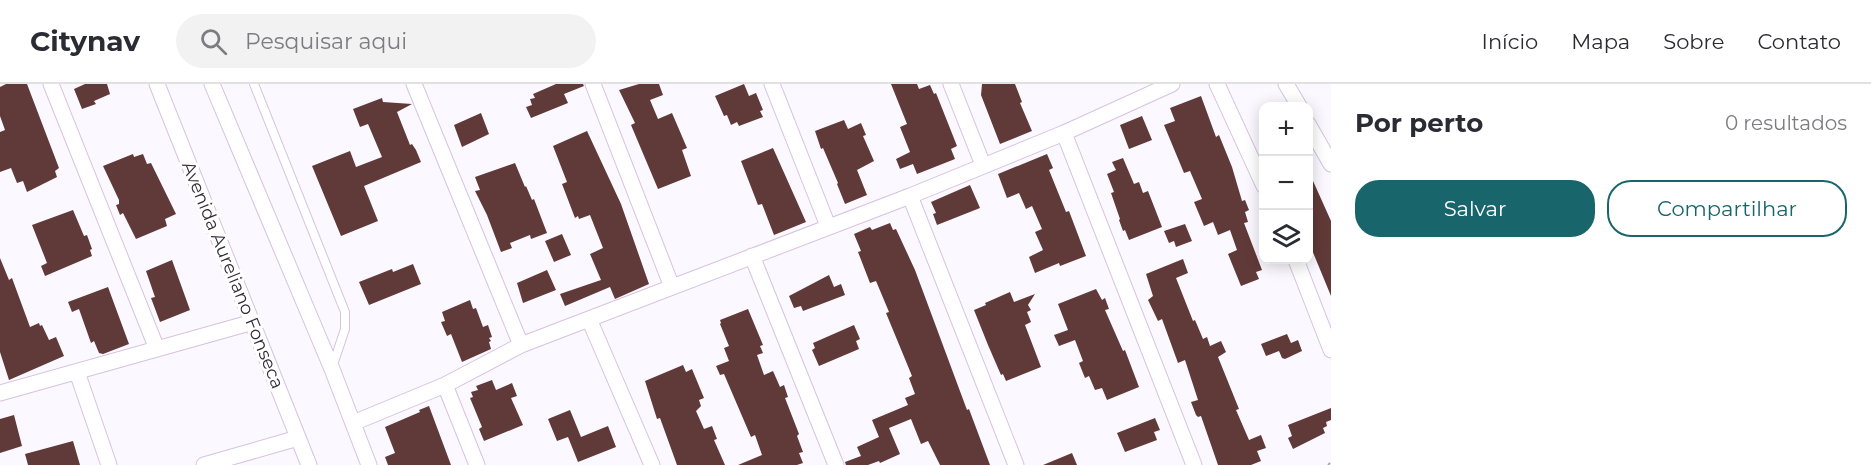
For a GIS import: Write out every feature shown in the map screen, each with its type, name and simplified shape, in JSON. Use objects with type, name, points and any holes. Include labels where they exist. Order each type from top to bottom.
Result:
[{"type":"street","points":[[51,84],[157,349]]},
{"type":"street","name":"Avenida Aureliano Fonseca","points":[[157,84],[309,465]]},
{"type":"street","points":[[212,84],[332,369],[369,465]]},
{"type":"street","points":[[414,84],[521,345]]},
{"type":"street","points":[[592,84],[672,287]]},
{"type":"street","points":[[772,84],[828,226]]},
{"type":"street","points":[[951,84],[983,165]]},
{"type":"street","points":[[353,423],[445,385],[521,345],[1064,134],[1172,84]]},
{"type":"street","points":[[1217,84],[1259,177]]},
{"type":"street","points":[[1286,84],[1297,102]]},
{"type":"street","points":[[1313,133],[1331,165]]},
{"type":"street","points":[[1064,134],[1194,465]]},
{"type":"street","points":[[910,195],[1016,465]]},
{"type":"street","points":[[752,256],[836,465]]},
{"type":"street","points":[[1298,264],[1331,350]]},
{"type":"street","points":[[590,319],[652,465]]},
{"type":"street","points":[[0,393],[253,322]]},
{"type":"street","points":[[77,372],[109,465]]},
{"type":"street","points":[[445,385],[477,465]]},
{"type":"street","points":[[204,465],[298,438]]},
{"type":"lane","points":[[254,84],[345,312],[345,329],[332,369]]},
{"type":"path","points":[[1328,465],[1331,462]]},
{"type":"building","points":[[6,84],[27,84],[59,168],[55,171],[57,177],[27,192],[23,181],[17,183],[11,168],[0,172],[0,132],[5,130],[0,116],[0,87]]},
{"type":"building","points":[[85,84],[107,84],[110,94],[94,101],[96,104],[82,109],[74,89]]},
{"type":"building","points":[[556,84],[583,84],[584,86],[564,94],[568,103],[531,118],[526,107],[532,105],[530,99],[535,98],[533,94]]},
{"type":"building","points":[[639,84],[659,84],[663,95],[650,100],[658,119],[672,113],[687,148],[682,150],[691,176],[658,189],[631,125],[635,123],[619,90]]},
{"type":"building","points":[[744,84],[749,96],[756,93],[763,110],[760,111],[763,117],[739,126],[737,122],[731,125],[715,96]]},
{"type":"building","points":[[891,84],[917,84],[919,89],[930,85],[934,94],[936,93],[957,146],[951,149],[955,159],[917,174],[913,164],[900,169],[896,159],[910,152],[900,127],[907,124]]},
{"type":"building","points":[[982,84],[1015,84],[1032,131],[1000,144],[981,95]]},
{"type":"building","points":[[1201,96],[1216,137],[1219,135],[1232,167],[1242,201],[1245,200],[1249,210],[1245,212],[1248,222],[1244,223],[1262,270],[1256,272],[1259,279],[1241,286],[1228,254],[1237,250],[1230,230],[1218,235],[1213,222],[1204,226],[1194,202],[1202,199],[1190,171],[1184,173],[1164,125],[1175,121],[1170,108]]},
{"type":"building","points":[[382,98],[383,102],[412,104],[397,112],[410,145],[412,144],[416,150],[421,162],[364,186],[378,221],[341,236],[312,166],[350,151],[356,167],[382,157],[368,124],[360,127],[353,109]]},
{"type":"building","points":[[481,113],[489,134],[462,147],[454,125]]},
{"type":"building","points":[[1142,116],[1152,140],[1129,149],[1120,125]]},
{"type":"building","points":[[844,120],[848,129],[861,123],[866,135],[863,136],[874,161],[857,170],[867,195],[845,204],[815,131]]},
{"type":"building","points":[[587,131],[621,204],[649,284],[615,299],[610,287],[565,306],[560,294],[601,280],[590,254],[603,248],[590,215],[575,218],[562,184],[567,182],[553,146]]},
{"type":"building","points":[[773,148],[806,222],[774,235],[762,204],[758,205],[741,161]]},
{"type":"building","points":[[133,154],[134,157],[143,154],[147,164],[151,163],[176,214],[165,219],[167,226],[136,239],[123,213],[120,215],[116,205],[119,204],[119,200],[103,166]]},
{"type":"building","points":[[1047,154],[1053,168],[1049,170],[1066,212],[1069,211],[1086,256],[1060,266],[1059,263],[1035,273],[1029,257],[1043,250],[1035,232],[1042,229],[1032,206],[1026,209],[1019,193],[1007,198],[998,174]]},
{"type":"building","points":[[1123,158],[1134,184],[1139,182],[1143,193],[1148,191],[1162,227],[1129,240],[1119,220],[1111,193],[1114,192],[1107,174],[1116,170],[1112,162]]},
{"type":"building","points":[[515,163],[525,187],[532,200],[534,199],[547,233],[531,239],[530,235],[510,243],[512,248],[501,252],[475,191],[480,190],[475,177]]},
{"type":"building","points":[[1313,181],[1331,221],[1331,296],[1313,252]]},
{"type":"building","points":[[970,185],[980,208],[937,225],[933,214],[936,213],[931,202]]},
{"type":"building","points":[[73,210],[84,236],[87,235],[92,256],[45,276],[41,266],[47,263],[32,225]]},
{"type":"building","points":[[890,223],[893,230],[896,229],[915,270],[990,465],[940,465],[928,441],[921,444],[911,419],[889,428],[900,454],[880,463],[879,461],[868,465],[846,465],[845,462],[861,456],[857,447],[879,437],[872,420],[908,405],[905,398],[915,394],[909,378],[912,376],[886,313],[889,312],[876,281],[870,283],[854,234],[870,227],[872,230]]},
{"type":"building","points":[[1185,224],[1192,241],[1176,247],[1174,241],[1169,243],[1164,231]]},
{"type":"building","points":[[562,234],[571,255],[554,262],[545,241]]},
{"type":"building","points":[[0,258],[9,280],[12,278],[30,327],[39,323],[40,326],[42,325],[49,340],[56,337],[64,356],[9,380],[0,352]]},
{"type":"building","points":[[1183,259],[1188,273],[1176,278],[1193,321],[1195,320],[1203,339],[1207,337],[1210,346],[1221,341],[1226,352],[1218,357],[1239,409],[1236,410],[1249,440],[1261,435],[1266,448],[1257,451],[1261,461],[1251,465],[1218,465],[1201,416],[1196,415],[1191,402],[1198,400],[1185,360],[1178,363],[1162,319],[1158,321],[1148,300],[1153,296],[1146,274]]},
{"type":"building","points":[[172,260],[190,310],[160,322],[151,298],[155,297],[146,271]]},
{"type":"building","points":[[413,264],[421,284],[369,305],[359,282],[392,269],[393,272]]},
{"type":"building","points":[[547,270],[556,290],[523,303],[517,283]]},
{"type":"building","points":[[829,275],[834,287],[841,284],[845,295],[803,311],[801,306],[794,308],[789,296]]},
{"type":"building","points":[[108,287],[129,344],[103,354],[99,353],[94,341],[91,343],[79,309],[72,312],[68,302]]},
{"type":"building","points":[[1096,289],[1102,300],[1105,298],[1109,309],[1105,310],[1123,351],[1125,350],[1139,387],[1107,400],[1102,388],[1095,390],[1089,376],[1085,378],[1079,363],[1083,361],[1075,340],[1059,346],[1054,335],[1068,330],[1058,304]]},
{"type":"building","points":[[1010,292],[1014,302],[1035,294],[1028,305],[1031,310],[1027,312],[1031,322],[1025,325],[1041,367],[1006,381],[1003,374],[1001,375],[974,310]]},
{"type":"building","points":[[470,300],[473,309],[476,308],[483,327],[488,325],[492,337],[489,338],[491,349],[462,362],[451,334],[447,336],[441,322],[445,321],[442,312]]},
{"type":"building","points":[[748,309],[763,345],[760,346],[763,353],[757,355],[764,375],[773,371],[780,387],[784,385],[788,397],[785,398],[799,434],[797,436],[803,452],[799,453],[803,463],[797,465],[738,465],[762,455],[755,435],[751,437],[724,374],[720,375],[716,366],[729,361],[724,348],[729,346],[720,320]]},
{"type":"building","points":[[854,325],[860,339],[856,341],[859,349],[819,366],[812,350],[815,348],[813,343]]},
{"type":"building","points":[[1287,334],[1291,343],[1298,340],[1302,351],[1285,359],[1279,351],[1266,356],[1261,344]]},
{"type":"building","points":[[683,365],[686,372],[692,369],[704,398],[699,400],[701,406],[696,411],[704,429],[712,426],[717,439],[714,440],[725,465],[677,465],[660,418],[657,419],[645,381]]},
{"type":"building","points":[[492,380],[496,390],[512,383],[517,396],[511,398],[523,425],[484,441],[479,429],[482,427],[470,398],[473,397],[471,392],[478,390],[476,386]]},
{"type":"building","points":[[429,406],[451,465],[388,465],[385,457],[395,453],[385,427]]},
{"type":"building","points":[[1331,408],[1331,420],[1326,422],[1327,426],[1323,428],[1325,433],[1293,449],[1288,438],[1292,436],[1288,425]]},
{"type":"building","points":[[570,410],[581,437],[608,426],[616,447],[578,462],[568,437],[557,441],[548,419]]},
{"type":"building","points":[[14,415],[22,446],[0,453],[0,419]]},
{"type":"building","points":[[1155,418],[1160,430],[1154,432],[1157,440],[1125,452],[1117,433]]},
{"type":"building","points":[[73,441],[80,465],[28,465],[25,454]]},
{"type":"building","points":[[1072,453],[1077,465],[1043,465]]}]
